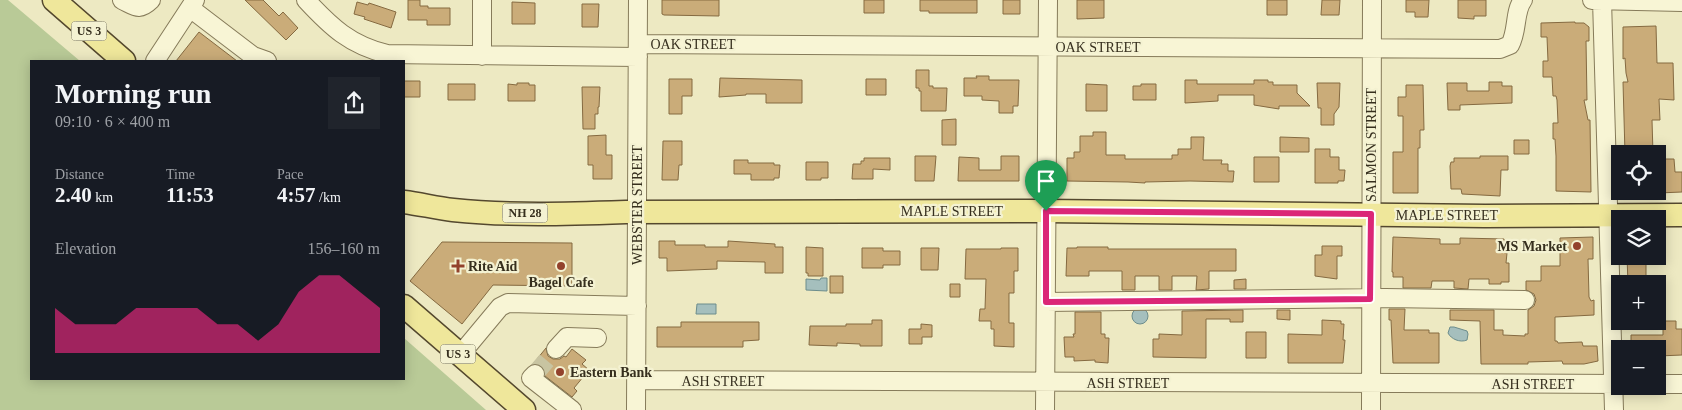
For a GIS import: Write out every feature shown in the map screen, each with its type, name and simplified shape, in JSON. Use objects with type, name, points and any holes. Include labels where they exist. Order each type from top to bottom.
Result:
[{"type":"main road","name":"US 3","points":[[54,0],[123,60]]},
{"type":"main road","name":"MAPLE STREET","points":[[405,202],[451,210],[479,212],[572,214],[637,212],[1046,211],[1682,215]]},
{"type":"main road","name":"US 3","points":[[405,307],[524,410]]},
{"type":"street","points":[[122,0],[139,8],[151,0]]},
{"type":"street","name":"OAK STREET","points":[[306,0],[329,25],[342,35],[371,50],[404,55],[482,56],[638,50],[1048,46],[1500,49],[1510,45],[1514,37],[1519,5],[1523,0]]},
{"type":"street","points":[[482,0],[482,56]]},
{"type":"street","name":"WEBSTER STREET","points":[[636,410],[638,0]]},
{"type":"street","points":[[1045,410],[1048,0]]},
{"type":"street","name":"SALMON STREET","points":[[1371,410],[1372,0]]},
{"type":"street","points":[[1615,340],[1599,0],[1682,2]]},
{"type":"street","points":[[190,7],[253,56],[267,60]]},
{"type":"street","points":[[156,60],[190,7]]},
{"type":"street","points":[[190,7],[244,60]]},
{"type":"street","points":[[1046,302],[1370,299],[1525,300]]},
{"type":"street","points":[[460,355],[500,307],[508,303],[637,306]]},
{"type":"street","points":[[556,348],[567,337],[597,338]]},
{"type":"street","points":[[536,374],[531,378],[572,410]]},
{"type":"street","name":"ASH STREET","points":[[637,380],[1611,384]]},
{"type":"street","points":[[1666,384],[1682,384]]},
{"type":"street","points":[[1614,410],[1616,395]]},
{"type":"green space","points":[[0,0],[8,0],[79,60],[30,60],[30,380],[405,380],[405,339],[486,410],[0,410]]},
{"type":"water","points":[[821,278],[827,278],[827,291],[806,290],[806,279],[820,280]]},
{"type":"water","points":[[697,304],[716,304],[716,314],[696,314]]},
{"type":"water","points":[[1140,308],[1148,316],[1140,324],[1132,316]]},
{"type":"water","points":[[1450,327],[1467,331],[1467,340],[1459,341],[1451,337],[1448,333]]},
{"type":"building","points":[[245,0],[263,0],[279,16],[283,12],[298,28],[286,40]]},
{"type":"building","points":[[408,0],[420,0],[420,6],[428,6],[428,8],[450,8],[450,25],[427,25],[427,20],[408,20]]},
{"type":"building","points":[[662,0],[719,0],[719,16],[664,15],[662,14]]},
{"type":"building","points":[[864,0],[884,0],[884,13],[864,13]]},
{"type":"building","points":[[920,0],[977,0],[977,13],[929,13],[929,11],[920,11]]},
{"type":"building","points":[[1003,0],[1020,0],[1020,14],[1003,14]]},
{"type":"building","points":[[1077,0],[1104,0],[1104,18],[1077,19]]},
{"type":"building","points":[[1267,0],[1287,0],[1287,15],[1267,15]]},
{"type":"building","points":[[1322,0],[1340,0],[1339,15],[1321,15]]},
{"type":"building","points":[[1406,0],[1429,0],[1428,17],[1415,17],[1415,12],[1406,12]]},
{"type":"building","points":[[1458,0],[1486,0],[1486,16],[1474,16],[1474,19],[1458,18]]},
{"type":"building","points":[[357,2],[368,5],[369,3],[396,12],[391,28],[354,14]]},
{"type":"building","points":[[512,2],[535,3],[535,24],[512,24]]},
{"type":"building","points":[[582,4],[599,4],[598,27],[582,27]]},
{"type":"building","points":[[1541,23],[1584,23],[1589,27],[1589,41],[1586,41],[1587,100],[1584,100],[1588,120],[1590,120],[1591,192],[1556,191],[1556,156],[1553,123],[1558,123],[1557,100],[1556,96],[1553,96],[1552,77],[1543,77],[1543,61],[1548,61],[1547,37],[1541,37]]},
{"type":"building","points":[[1656,26],[1657,63],[1673,63],[1674,100],[1659,99],[1660,120],[1652,120],[1653,145],[1625,145],[1623,82],[1628,82],[1625,58],[1623,59],[1623,27]]},
{"type":"building","points":[[199,32],[236,60],[177,60]]},
{"type":"building","points":[[916,70],[929,70],[929,86],[933,86],[933,88],[947,88],[946,111],[921,111],[921,91],[919,91],[919,88],[916,88]]},
{"type":"building","points":[[976,76],[989,76],[989,80],[1019,80],[1018,106],[1013,106],[1013,113],[999,113],[999,101],[982,100],[982,96],[964,96],[964,78],[977,78]]},
{"type":"building","points":[[720,78],[802,80],[802,103],[766,103],[766,94],[719,97]]},
{"type":"building","points":[[669,79],[692,79],[692,96],[682,96],[682,114],[669,114]]},
{"type":"building","points":[[866,79],[886,79],[886,95],[866,95]]},
{"type":"building","points":[[1185,80],[1197,80],[1197,84],[1254,84],[1254,80],[1268,80],[1268,82],[1273,82],[1273,85],[1297,85],[1297,93],[1310,106],[1279,106],[1279,109],[1254,105],[1254,95],[1218,95],[1218,101],[1185,103]]},
{"type":"building","points":[[405,81],[420,81],[420,97],[405,97]]},
{"type":"building","points":[[1489,82],[1502,82],[1502,86],[1512,86],[1512,103],[1460,105],[1460,110],[1448,110],[1447,83],[1467,83],[1467,91],[1489,91]]},
{"type":"building","points":[[517,83],[535,85],[535,101],[508,101],[508,84],[517,85]]},
{"type":"building","points":[[1317,83],[1340,83],[1339,107],[1334,114],[1334,125],[1321,125],[1321,108],[1318,108]]},
{"type":"building","points":[[448,84],[475,84],[475,100],[448,100]]},
{"type":"building","points":[[1086,84],[1107,85],[1107,111],[1086,111]]},
{"type":"building","points":[[1141,84],[1156,84],[1156,100],[1133,100],[1133,86],[1141,86]]},
{"type":"building","points":[[1406,85],[1423,85],[1424,130],[1420,130],[1420,148],[1418,148],[1418,193],[1393,193],[1393,152],[1403,152],[1403,116],[1398,116],[1398,97],[1406,97]]},
{"type":"building","points":[[582,87],[600,87],[598,114],[595,114],[595,129],[583,129]]},
{"type":"building","points":[[956,119],[956,145],[942,145],[942,120]]},
{"type":"building","points":[[1093,132],[1106,132],[1106,155],[1125,155],[1125,159],[1172,159],[1172,155],[1178,155],[1178,149],[1191,149],[1191,137],[1204,137],[1203,160],[1222,160],[1221,164],[1228,164],[1228,171],[1234,171],[1233,182],[1145,183],[1067,181],[1067,158],[1074,158],[1074,152],[1080,152],[1080,136],[1093,136]]},
{"type":"building","points":[[606,135],[606,155],[612,155],[612,179],[593,179],[593,165],[588,165],[588,136]]},
{"type":"building","points":[[1280,137],[1309,138],[1309,152],[1280,152]]},
{"type":"building","points":[[1514,140],[1529,140],[1529,154],[1514,154]]},
{"type":"building","points":[[663,141],[682,141],[682,165],[679,165],[678,180],[662,180]]},
{"type":"building","points":[[1315,149],[1330,149],[1330,157],[1339,157],[1339,170],[1345,170],[1344,181],[1338,181],[1338,183],[1315,183]]},
{"type":"building","points":[[915,156],[936,156],[934,181],[915,181]]},
{"type":"building","points":[[1001,156],[1019,156],[1019,181],[958,181],[959,157],[979,158],[979,170],[1001,170]]},
{"type":"building","points":[[1480,156],[1508,156],[1508,170],[1501,170],[1500,196],[1462,194],[1461,189],[1451,189],[1450,166],[1451,162],[1454,162],[1454,158],[1480,158]]},
{"type":"building","points":[[1254,157],[1279,157],[1279,182],[1254,182]]},
{"type":"building","points":[[864,158],[890,158],[890,170],[873,169],[873,179],[852,179],[853,164],[861,164]]},
{"type":"building","points":[[1666,159],[1674,159],[1675,172],[1682,172],[1682,192],[1666,193]]},
{"type":"building","points":[[734,160],[748,160],[748,163],[774,163],[774,165],[780,165],[779,178],[774,178],[774,180],[751,180],[751,174],[734,174]]},
{"type":"building","points":[[806,162],[828,162],[828,178],[806,180]]},
{"type":"building","points":[[1393,237],[1440,239],[1440,244],[1460,244],[1460,238],[1504,239],[1505,253],[1507,253],[1506,263],[1509,263],[1509,282],[1489,284],[1489,279],[1469,279],[1468,289],[1454,288],[1454,281],[1432,281],[1431,288],[1403,288],[1403,277],[1393,277],[1392,272]]},
{"type":"building","points":[[1593,237],[1593,259],[1588,259],[1589,297],[1591,301],[1594,300],[1594,315],[1555,317],[1555,341],[1558,343],[1582,342],[1583,346],[1597,346],[1598,361],[1584,364],[1563,364],[1562,361],[1528,362],[1528,364],[1481,364],[1480,321],[1450,320],[1450,310],[1494,310],[1494,330],[1503,330],[1503,335],[1525,336],[1525,334],[1528,334],[1528,310],[1534,306],[1536,300],[1534,294],[1526,290],[1526,281],[1541,281],[1541,266],[1560,266],[1560,238]]},
{"type":"building","points":[[659,241],[675,241],[675,245],[705,245],[705,247],[728,247],[728,241],[775,244],[775,247],[783,247],[783,273],[765,273],[765,262],[717,261],[717,269],[667,271],[667,258],[659,258]]},
{"type":"building","points":[[442,242],[572,243],[572,286],[493,285],[462,324],[410,281]]},
{"type":"building","points":[[1322,246],[1342,246],[1342,256],[1337,256],[1337,279],[1315,276],[1315,255],[1322,255]]},
{"type":"building","points":[[806,247],[823,248],[823,276],[808,276],[808,273],[806,273]]},
{"type":"building","points":[[1108,247],[1108,249],[1236,249],[1236,271],[1209,271],[1209,289],[1196,290],[1197,276],[1172,276],[1172,290],[1159,290],[1159,276],[1135,276],[1135,290],[1122,290],[1122,271],[1089,271],[1089,276],[1066,276],[1067,248]]},
{"type":"building","points":[[862,248],[883,248],[883,251],[900,251],[900,265],[883,265],[883,268],[862,268]]},
{"type":"building","points":[[921,248],[939,248],[938,270],[921,270]]},
{"type":"building","points":[[1018,248],[1018,271],[1014,271],[1014,293],[1009,293],[1009,323],[1014,323],[1014,347],[994,346],[994,329],[991,329],[991,321],[979,321],[980,309],[985,309],[986,279],[965,279],[966,249]]},
{"type":"building","points":[[1627,265],[1646,265],[1646,275],[1628,275]]},
{"type":"building","points":[[830,276],[843,276],[843,293],[830,293]]},
{"type":"building","points":[[1246,279],[1246,289],[1234,289],[1234,280]]},
{"type":"building","points":[[950,284],[960,284],[960,297],[950,297]]},
{"type":"building","points":[[1389,309],[1405,309],[1404,330],[1429,330],[1429,333],[1439,333],[1439,363],[1393,363]]},
{"type":"building","points":[[1243,310],[1243,322],[1230,322],[1230,319],[1206,319],[1206,358],[1153,357],[1153,339],[1159,339],[1159,334],[1182,335],[1182,311]]},
{"type":"building","points":[[1277,310],[1290,310],[1290,320],[1277,319]]},
{"type":"building","points":[[1075,312],[1101,312],[1101,334],[1105,334],[1105,338],[1109,338],[1108,363],[1095,362],[1095,360],[1074,361],[1074,357],[1065,357],[1064,337],[1074,337]]},
{"type":"building","points":[[872,320],[882,320],[882,346],[837,343],[837,346],[809,345],[810,326],[872,324]]},
{"type":"building","points":[[1322,320],[1341,321],[1341,324],[1344,324],[1343,363],[1288,363],[1288,334],[1322,335]]},
{"type":"building","points":[[1666,321],[1676,321],[1676,329],[1682,329],[1682,355],[1666,356],[1666,340],[1631,340],[1631,335],[1663,335],[1663,330],[1666,330]]},
{"type":"building","points":[[681,322],[759,322],[759,340],[743,341],[743,347],[657,347],[657,327],[681,327]]},
{"type":"building","points":[[921,324],[932,325],[932,337],[922,337],[922,344],[909,344],[909,329],[921,329]]},
{"type":"building","points":[[1246,332],[1266,332],[1266,358],[1246,358]]},
{"type":"building","name":"Eastern Bank","points":[[546,348],[548,356],[553,359],[566,357],[572,349],[586,360],[582,364],[589,370],[574,388],[577,391],[572,397],[545,376],[542,366],[533,364]]},
{"type":"tunnel","points":[[535,374],[556,349]]},
{"type":"place","name":"MS Market","points":[[1577,246]]},
{"type":"place","name":"Rite Aid","points":[[458,266]]},
{"type":"place","name":"Bagel Cafe","points":[[561,266]]},
{"type":"place","name":"Eastern Bank","points":[[560,372]]},
{"type":"route","points":[[1046,211],[1371,214],[1370,299],[1046,302],[1046,211]]}]
